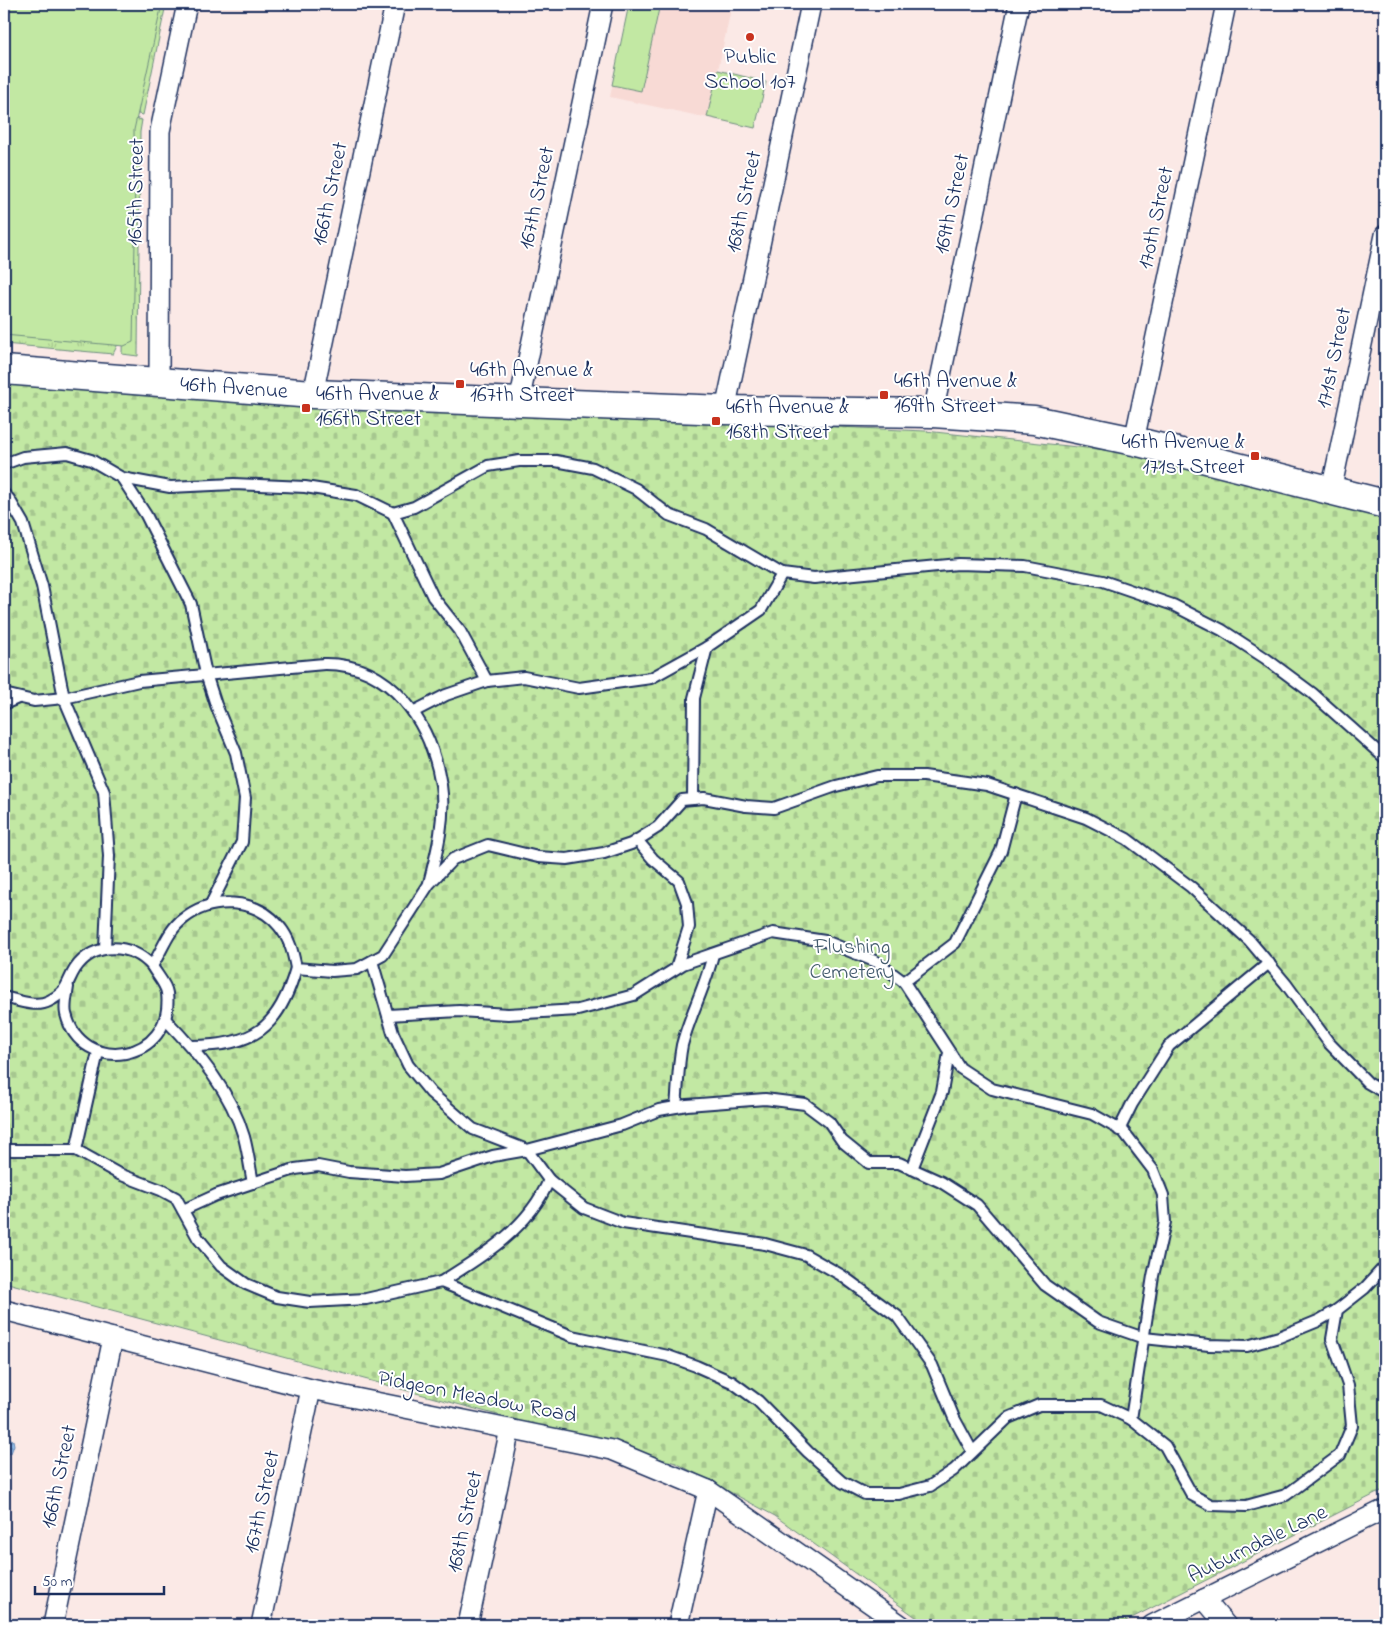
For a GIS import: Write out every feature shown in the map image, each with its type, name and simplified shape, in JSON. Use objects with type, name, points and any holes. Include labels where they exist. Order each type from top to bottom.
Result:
[{"type":"street","name":"165th Street","points":[[159,383],[160,131],[187,4]]},
{"type":"street","name":"166th Street","points":[[313,394],[395,4]]},
{"type":"street","name":"167th Street","points":[[519,402],[603,4]]},
{"type":"street","name":"168th Street","points":[[725,410],[811,4]]},
{"type":"street","name":"169th Street","points":[[933,414],[1019,4]]},
{"type":"street","name":"170th Street","points":[[1134,442],[1226,4]]},
{"type":"street","name":"171st Street","points":[[1331,491],[1385,235]]},
{"type":"street","name":"46th Avenue","points":[[4,370],[313,394],[725,410],[933,414],[1034,420],[1134,442],[1385,504]]},
{"type":"street","name":"Pidgeon Meadow Road","points":[[4,1310],[311,1389],[612,1450],[708,1490],[901,1625]]},
{"type":"street","name":"166th Street","points":[[53,1625],[114,1338]]},
{"type":"street","name":"167th Street","points":[[261,1625],[311,1389]]},
{"type":"street","name":"168th Street","points":[[468,1625],[510,1428]]},
{"type":"street","points":[[678,1625],[708,1490]]},
{"type":"street","name":"Auburndale Lane","points":[[1152,1625],[1385,1510]]},
{"type":"street","points":[[1204,1599],[1226,1625]]},
{"type":"lane","points":[[4,464],[23,457],[67,453],[91,460],[122,478],[170,487],[234,484],[305,486],[356,495],[393,513],[433,597],[460,631],[487,681]]},
{"type":"lane","points":[[393,513],[414,506],[488,466],[519,460],[556,461],[593,468],[636,489],[669,515],[706,529],[782,574],[814,578],[958,564],[1025,566],[1102,582],[1173,605],[1222,630],[1265,658],[1312,693],[1385,758]]},
{"type":"lane","points":[[122,478],[146,515],[191,604],[206,674],[216,705],[236,753],[245,798],[242,842],[211,904]]},
{"type":"lane","points":[[4,494],[10,499],[23,523],[42,586],[64,698],[104,792],[109,856],[106,948]]},
{"type":"lane","points":[[413,712],[446,695],[487,681],[524,676],[579,688],[613,685],[651,678],[707,647],[761,610],[782,574]]},
{"type":"lane","points":[[693,799],[694,698],[707,647]]},
{"type":"lane","points":[[4,694],[34,701],[64,698],[125,683],[206,674],[345,664],[374,676],[406,700],[429,742],[441,786],[440,837],[429,884]]},
{"type":"lane","points":[[4,704],[18,698]]},
{"type":"lane","points":[[296,968],[332,971],[357,969],[383,955],[429,884],[453,858],[488,845],[538,858],[567,859],[604,853],[637,840],[658,827],[682,800],[704,798],[746,806],[774,808],[836,786],[878,776],[924,776],[987,784],[1086,818],[1127,839],[1191,886],[1248,940],[1329,1043],[1368,1083],[1385,1093]]},
{"type":"lane","points":[[904,982],[955,943],[1001,851],[1016,794]]},
{"type":"lane","points":[[637,840],[653,859],[679,881],[687,903],[689,928],[676,968]]},
{"type":"lane","points":[[152,966],[170,932],[183,919],[211,904],[228,902],[246,905],[266,915],[280,927],[293,949],[296,968],[290,990],[278,1014],[255,1035],[222,1046],[191,1046]]},
{"type":"lane","points":[[388,1015],[459,1011],[508,1014],[578,1010],[634,994],[683,964],[773,933],[824,941],[877,962],[904,982],[960,1068],[992,1089],[1092,1114],[1119,1130],[1153,1170],[1163,1194],[1165,1208],[1164,1228],[1153,1276],[1132,1419]]},
{"type":"lane","points":[[106,948],[123,948],[142,955],[152,966],[166,991],[166,1020],[152,1042],[126,1054],[98,1052],[77,1037],[66,1013],[68,987],[75,969],[88,955],[106,948]]},
{"type":"lane","points":[[676,1107],[682,1047],[695,1004],[708,978],[713,954]]},
{"type":"lane","points":[[372,961],[393,1033],[408,1065],[431,1093],[473,1129],[527,1150],[549,1180],[584,1208],[623,1223],[765,1244],[806,1255],[841,1275],[897,1316],[932,1365],[954,1418],[972,1451]]},
{"type":"lane","points":[[1119,1130],[1132,1104],[1169,1046],[1268,964]]},
{"type":"lane","points":[[4,997],[30,1003],[48,1002],[68,987]]},
{"type":"lane","points":[[166,1020],[191,1046],[225,1094],[244,1136],[253,1183]]},
{"type":"lane","points":[[76,1150],[98,1052]]},
{"type":"lane","points":[[912,1169],[942,1092],[949,1053]]},
{"type":"lane","points":[[183,1210],[216,1195],[295,1169],[318,1166],[387,1175],[439,1174],[493,1156],[527,1150],[622,1125],[660,1110],[765,1099],[805,1104],[829,1122],[842,1141],[869,1162],[899,1163],[941,1182],[977,1205],[1044,1285],[1098,1322],[1144,1338],[1209,1345],[1247,1346],[1286,1334],[1318,1321],[1337,1310],[1365,1288],[1385,1266]]},
{"type":"lane","points":[[4,1150],[76,1150],[119,1174],[176,1198],[203,1245],[221,1266],[246,1284],[277,1298],[310,1302],[366,1299],[441,1282],[484,1256],[516,1228],[541,1199],[549,1180]]},
{"type":"lane","points":[[441,1282],[572,1336],[668,1356],[732,1382],[758,1401],[808,1452],[842,1482],[865,1494],[899,1494],[930,1486],[954,1470],[1008,1418],[1040,1405],[1101,1405],[1132,1419],[1165,1446],[1192,1494],[1211,1505],[1246,1506],[1286,1495],[1340,1455],[1352,1426],[1348,1385],[1332,1339],[1337,1310]]},
{"type":"shaded area","points":[[629,4],[732,4],[718,70],[766,82],[755,128],[610,97]]},
{"type":"green space","points":[[5,4],[162,4],[134,130],[135,241],[133,342],[124,346],[4,335]]},
{"type":"green space","points":[[150,4],[166,4],[143,115],[138,114]]},
{"type":"green space","points":[[629,4],[660,4],[641,91],[612,85]]},
{"type":"green space","points":[[718,70],[766,82],[755,128],[707,117]]},
{"type":"green space","points":[[127,116],[142,120],[140,132],[138,356],[122,354]]},
{"type":"green space","points":[[4,312],[118,344],[113,354],[4,344]]},
{"type":"green space","name":"Flushing Cemetery","points":[[4,384],[152,396],[925,431],[1135,453],[1385,518],[1385,1489],[1118,1625],[927,1625],[775,1516],[676,1463],[4,1282]]},
{"type":"water","points":[[4,1436],[13,1440],[14,1445],[11,1453],[4,1455]]},
{"type":"place","name":"Public School 107","points":[[750,37]]},
{"type":"place","name":"46th Avenue & 167th Street","points":[[460,384]]},
{"type":"place","name":"46th Avenue & 169th Street","points":[[884,395]]},
{"type":"place","name":"46th Avenue & 166th Street","points":[[306,408]]},
{"type":"place","name":"46th Avenue & 168th Street","points":[[716,421]]},
{"type":"place","name":"46th Avenue & 171st Street","points":[[1255,456]]}]
